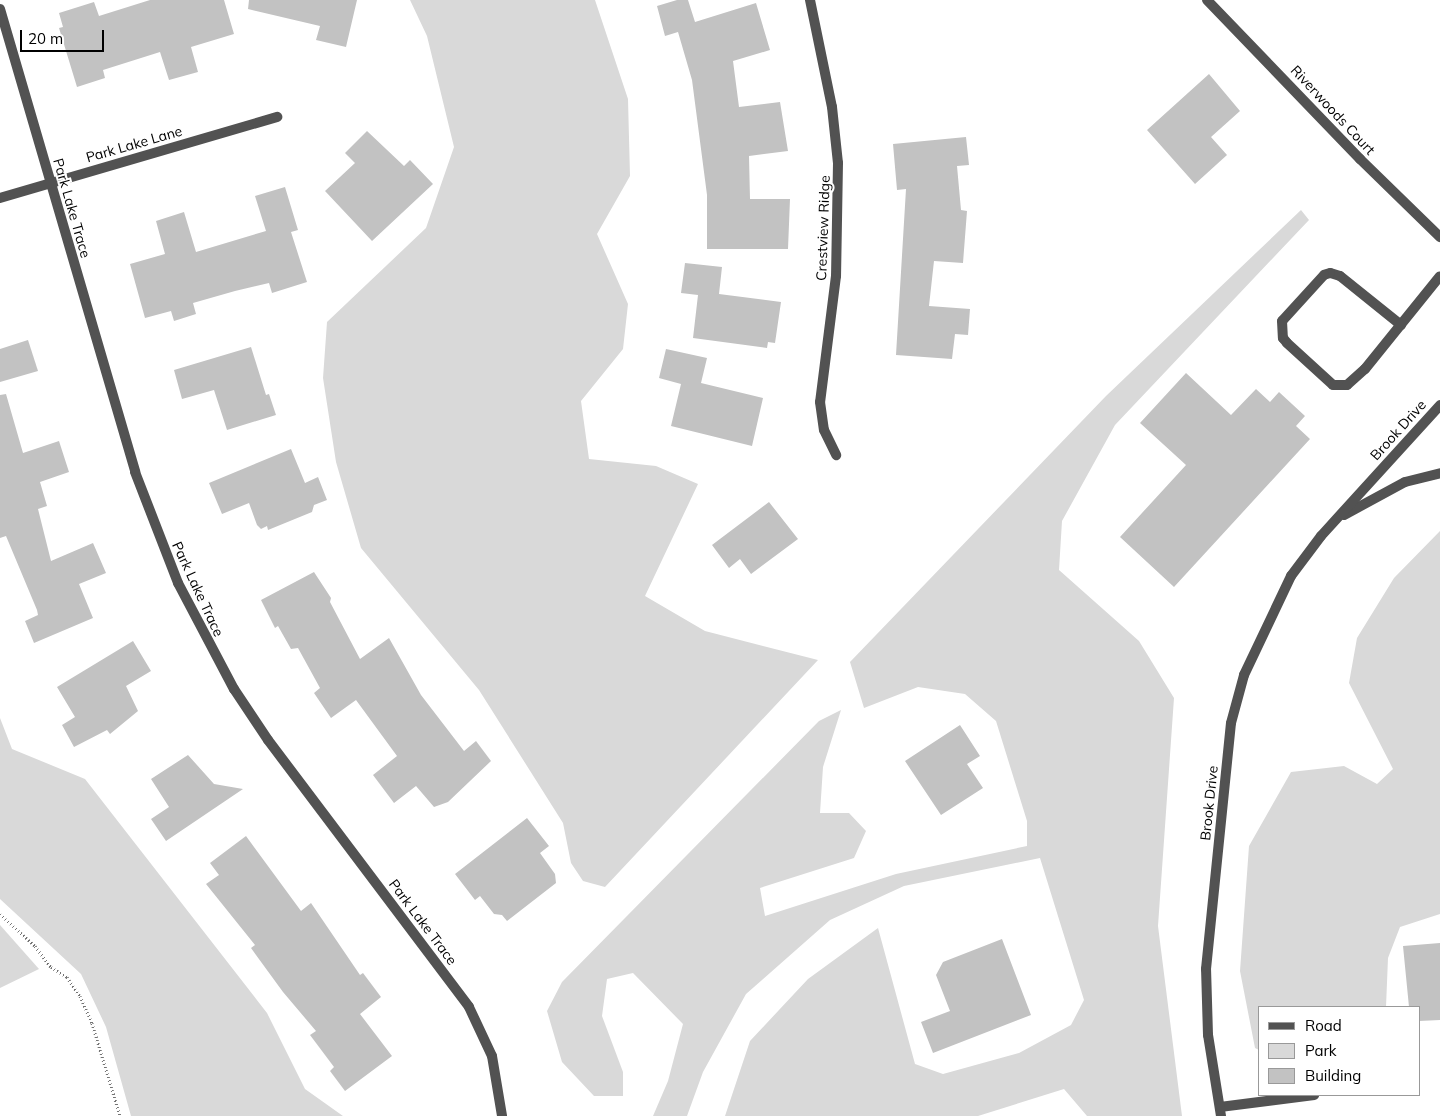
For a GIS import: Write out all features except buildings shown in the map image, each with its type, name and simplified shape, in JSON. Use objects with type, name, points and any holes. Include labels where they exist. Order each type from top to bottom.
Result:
[{"type":"street","name":"Crestview Ridge","points":[[810,0],[831,97],[838,163],[836,276],[820,402],[824,430],[836,455]]},
{"type":"street","name":"Riverwoods Court","points":[[1207,0],[1440,238]]},
{"type":"street","name":"Park Lake Trace","points":[[0,9],[135,472],[178,583],[217,659],[268,740],[469,1007],[492,1056],[502,1116]]},
{"type":"street","name":"Park Lake Lane","points":[[0,198],[277,117]]},
{"type":"street","points":[[1401,325],[1340,276],[1330,273],[1324,275],[1282,321],[1283,338],[1333,385],[1347,385],[1365,369],[1401,325],[1440,276]]},
{"type":"street","name":"Brook Drive","points":[[1220,1111],[1208,1035],[1206,969],[1231,723],[1244,675],[1270,616],[1291,576],[1336,519],[1440,405]]},
{"type":"street","name":"Brook Drive","points":[[1336,519],[1405,482],[1440,473]]},
{"type":"street","points":[[1220,1111],[1308,1096]]},
{"type":"path","points":[[0,914],[35,946],[51,967],[67,978],[80,996],[92,1023],[120,1116]]},
{"type":"green space","points":[[410,0],[595,0],[628,99],[630,176],[597,234],[628,304],[623,349],[581,401],[589,459],[656,466],[698,484],[645,596],[705,631],[818,660],[605,887],[583,881],[571,863],[563,823],[479,690],[361,548],[336,462],[323,378],[327,322],[426,228],[454,147],[427,36]]},
{"type":"green space","points":[[1301,210],[1309,220],[1115,425],[1062,521],[1059,570],[1139,641],[1174,698],[1158,926],[1182,1116],[1087,1116],[1064,1089],[978,1116],[725,1116],[750,1041],[808,979],[878,928],[915,1064],[943,1074],[1019,1053],[1071,1025],[1084,1000],[1040,858],[904,886],[830,920],[746,994],[703,1072],[687,1116],[653,1116],[668,1081],[683,1024],[633,973],[607,979],[602,1016],[623,1072],[623,1096],[594,1096],[562,1062],[547,1011],[562,982],[819,721],[841,710],[823,767],[820,813],[849,813],[866,831],[854,858],[760,888],[765,916],[896,874],[1027,846],[1027,821],[996,721],[965,694],[918,687],[864,708],[850,662],[1106,396]]},
{"type":"green space","points":[[1440,531],[1440,914],[1400,927],[1388,958],[1386,1006],[1258,1006],[1258,1050],[1255,1048],[1240,971],[1249,846],[1291,772],[1344,766],[1377,784],[1393,769],[1349,683],[1357,638],[1394,578]]},
{"type":"green space","points":[[0,718],[12,749],[85,779],[267,1013],[305,1089],[343,1116],[131,1116],[106,1027],[81,974],[0,899]]},
{"type":"green space","points":[[0,925],[39,969],[0,988]]}]
